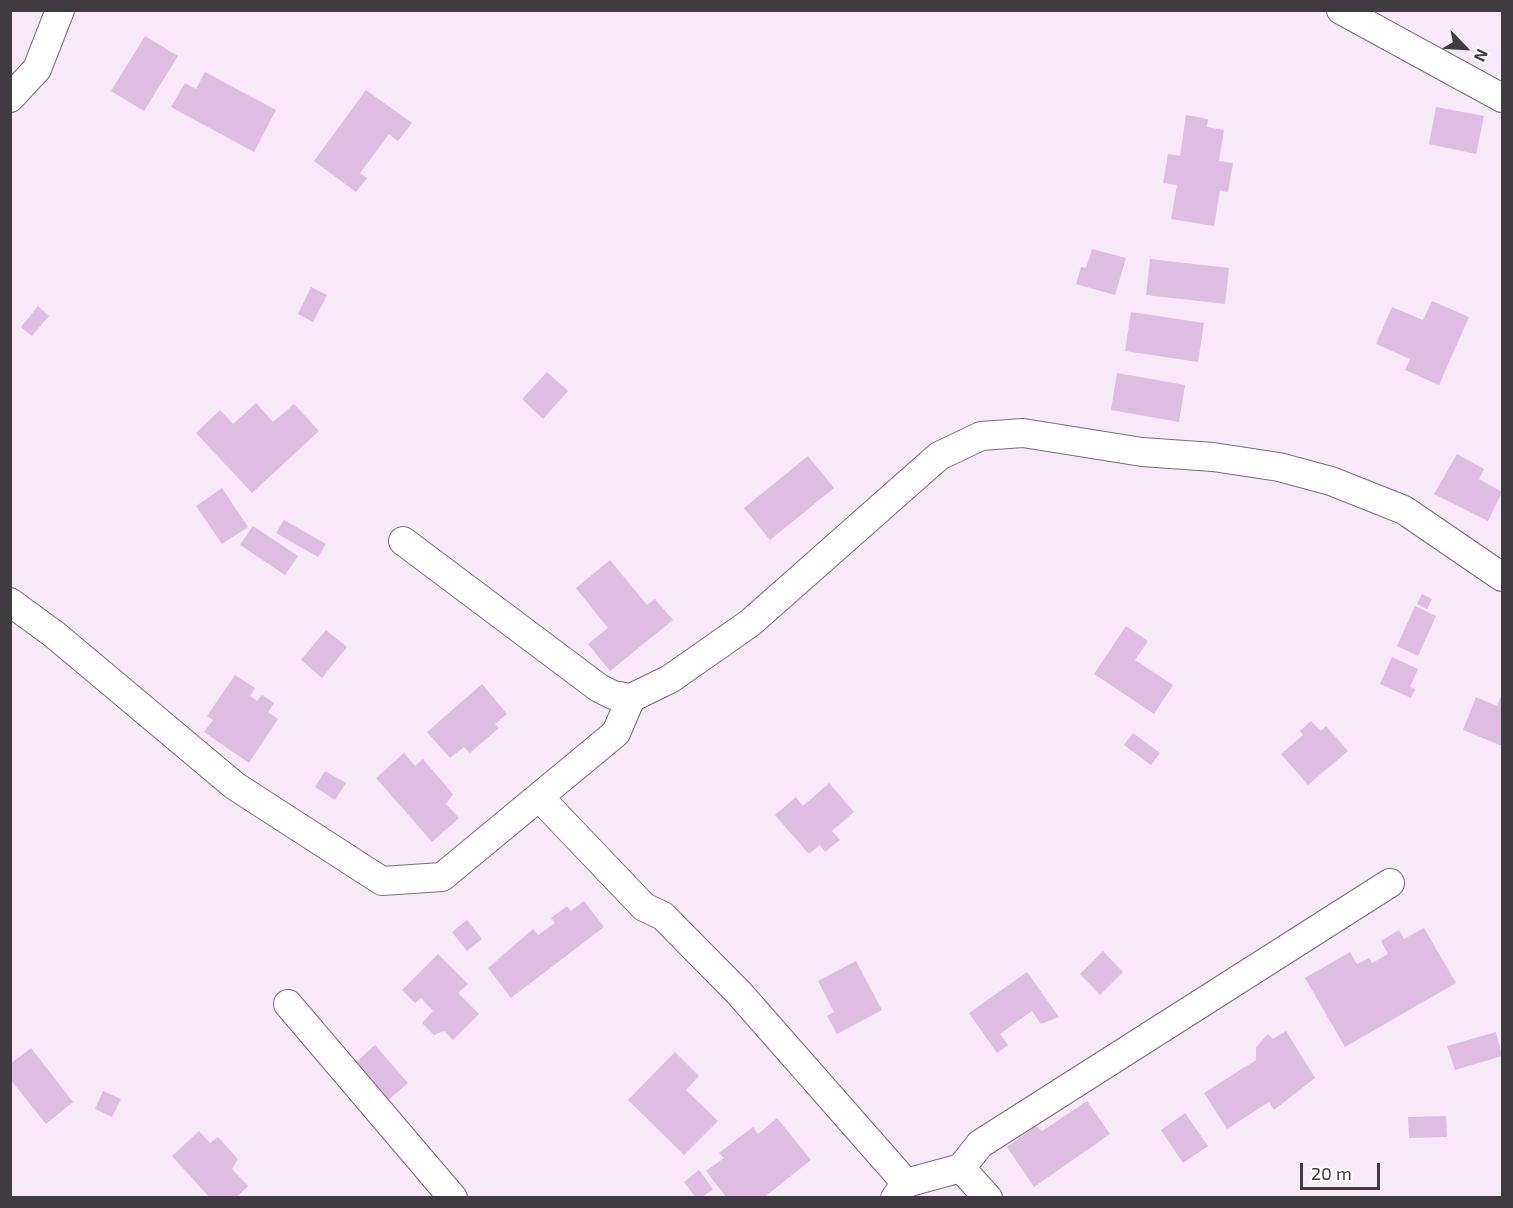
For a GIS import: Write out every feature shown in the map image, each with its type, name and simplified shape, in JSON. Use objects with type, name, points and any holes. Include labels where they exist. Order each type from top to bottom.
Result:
[{"type":"street","points":[[10,98],[37,69],[60,10]]},
{"type":"street","points":[[1341,10],[1503,98]]},
{"type":"street","points":[[403,541],[599,688],[613,695],[631,698],[670,679],[750,623],[939,456],[981,436],[1023,433],[1142,452],[1213,457],[1289,470],[1331,481],[1404,510],[1503,577]]},
{"type":"street","points":[[10,602],[55,635],[235,786],[382,881],[442,877],[616,733],[631,698]]},
{"type":"street","points":[[539,797],[644,907],[663,916],[739,993],[900,1190],[962,1168],[980,1144],[1390,883]]},
{"type":"street","points":[[288,1004],[453,1197]]},
{"type":"street","points":[[962,1168],[988,1197]]},
{"type":"building","points":[[145,36],[178,56],[144,111],[111,91]]},
{"type":"building","points":[[205,72],[276,110],[254,152],[171,107],[185,83],[196,89]]},
{"type":"building","points":[[366,90],[412,123],[398,141],[389,134],[360,173],[367,178],[356,192],[314,161]]},
{"type":"building","points":[[1436,107],[1484,116],[1476,154],[1429,144]]},
{"type":"building","points":[[1186,115],[1208,119],[1207,127],[1224,130],[1219,161],[1233,163],[1228,192],[1220,191],[1214,226],[1171,219],[1177,185],[1163,183],[1168,154],[1180,156]]},
{"type":"building","points":[[1092,249],[1126,258],[1115,295],[1076,284],[1081,267],[1086,268]]},
{"type":"building","points":[[1150,259],[1229,268],[1225,304],[1146,295]]},
{"type":"building","points":[[311,287],[327,295],[313,322],[298,314]]},
{"type":"building","points":[[1432,301],[1469,317],[1439,385],[1405,370],[1410,359],[1376,344],[1392,307],[1423,320]]},
{"type":"building","points":[[38,306],[49,316],[32,336],[21,327]]},
{"type":"building","points":[[1131,312],[1204,323],[1198,362],[1125,351]]},
{"type":"building","points":[[547,372],[568,391],[543,419],[522,399]]},
{"type":"building","points":[[1117,373],[1185,385],[1179,422],[1111,410]]},
{"type":"building","points":[[256,403],[273,422],[294,404],[319,431],[252,493],[196,433],[220,410],[233,424]]},
{"type":"building","points":[[1457,454],[1484,469],[1479,479],[1502,492],[1488,521],[1434,494]]},
{"type":"building","points":[[808,456],[834,488],[770,540],[744,508]]},
{"type":"building","points":[[222,488],[248,527],[222,544],[196,506]]},
{"type":"building","points":[[284,520],[326,544],[318,557],[276,533]]},
{"type":"building","points":[[253,526],[298,556],[285,575],[240,545]]},
{"type":"building","points":[[610,560],[647,605],[655,599],[673,620],[610,671],[588,644],[608,628],[576,588]]},
{"type":"building","points":[[1422,594],[1432,599],[1427,609],[1417,604]]},
{"type":"building","points":[[1415,606],[1436,616],[1418,656],[1397,646]]},
{"type":"building","points":[[1126,626],[1148,641],[1135,660],[1173,685],[1154,714],[1094,674]]},
{"type":"building","points":[[326,630],[347,647],[322,678],[301,660]]},
{"type":"building","points":[[1392,657],[1418,669],[1410,687],[1415,689],[1411,698],[1380,684]]},
{"type":"building","points":[[235,675],[255,688],[250,696],[257,701],[262,695],[274,703],[268,712],[278,719],[249,763],[204,732],[213,720],[207,716]]},
{"type":"building","points":[[482,684],[507,714],[495,724],[499,728],[470,753],[464,747],[450,758],[427,732]]},
{"type":"building","points":[[1502,694],[1502,746],[1463,730],[1476,697],[1497,706]]},
{"type":"building","points":[[1311,721],[1321,731],[1326,726],[1348,751],[1308,785],[1281,754],[1303,735],[1300,731]]},
{"type":"building","points":[[1133,733],[1160,753],[1151,765],[1124,745]]},
{"type":"building","points":[[404,753],[415,766],[423,759],[453,794],[446,804],[459,818],[432,842],[376,778]]},
{"type":"building","points":[[325,771],[346,783],[335,800],[315,787]]},
{"type":"building","points":[[829,783],[854,812],[832,831],[840,840],[825,852],[820,845],[809,854],[775,815],[796,797],[803,806]]},
{"type":"building","points":[[584,901],[604,927],[511,998],[488,968],[533,929],[538,935],[555,923],[551,918],[567,906],[571,911]]},
{"type":"building","points":[[467,920],[482,939],[467,951],[452,932]]},
{"type":"building","points":[[1424,928],[1456,983],[1345,1047],[1305,978],[1350,952],[1357,964],[1369,958],[1372,963],[1388,954],[1381,941],[1399,930],[1404,939]]},
{"type":"building","points":[[1103,951],[1123,972],[1100,995],[1080,974]]},
{"type":"building","points":[[438,954],[468,984],[458,993],[479,1014],[453,1040],[444,1031],[434,1035],[422,1023],[433,1011],[421,998],[415,1003],[402,990]]},
{"type":"building","points":[[856,961],[882,1010],[837,1034],[827,1016],[834,1012],[818,981]]},
{"type":"building","points":[[1027,972],[1059,1017],[1041,1024],[1032,1011],[1000,1034],[1008,1045],[997,1053],[969,1013]]},
{"type":"building","points":[[1286,1031],[1315,1078],[1274,1110],[1269,1102],[1227,1129],[1204,1093],[1256,1060],[1256,1047],[1268,1034],[1273,1039]]},
{"type":"building","points":[[1496,1032],[1502,1056],[1455,1070],[1447,1046]]},
{"type":"building","points":[[375,1045],[408,1083],[387,1101],[354,1064]]},
{"type":"building","points":[[31,1048],[73,1102],[46,1124],[10,1079],[10,1064]]},
{"type":"building","points":[[675,1052],[699,1076],[686,1090],[718,1121],[684,1155],[628,1100]]},
{"type":"building","points":[[103,1091],[121,1099],[112,1117],[95,1109]]},
{"type":"building","points":[[1087,1101],[1110,1134],[1034,1187],[1007,1147],[1036,1126],[1042,1131]]},
{"type":"building","points":[[1185,1113],[1208,1146],[1183,1163],[1161,1130]]},
{"type":"building","points":[[1446,1116],[1447,1137],[1409,1138],[1408,1117]]},
{"type":"building","points":[[777,1118],[811,1160],[767,1195],[768,1198],[727,1198],[706,1171],[724,1158],[719,1153],[753,1127],[758,1134]]},
{"type":"building","points":[[199,1131],[210,1143],[218,1137],[238,1159],[232,1169],[248,1186],[236,1198],[210,1198],[172,1156]]},
{"type":"building","points":[[699,1170],[713,1189],[701,1198],[696,1198],[684,1182]]}]
